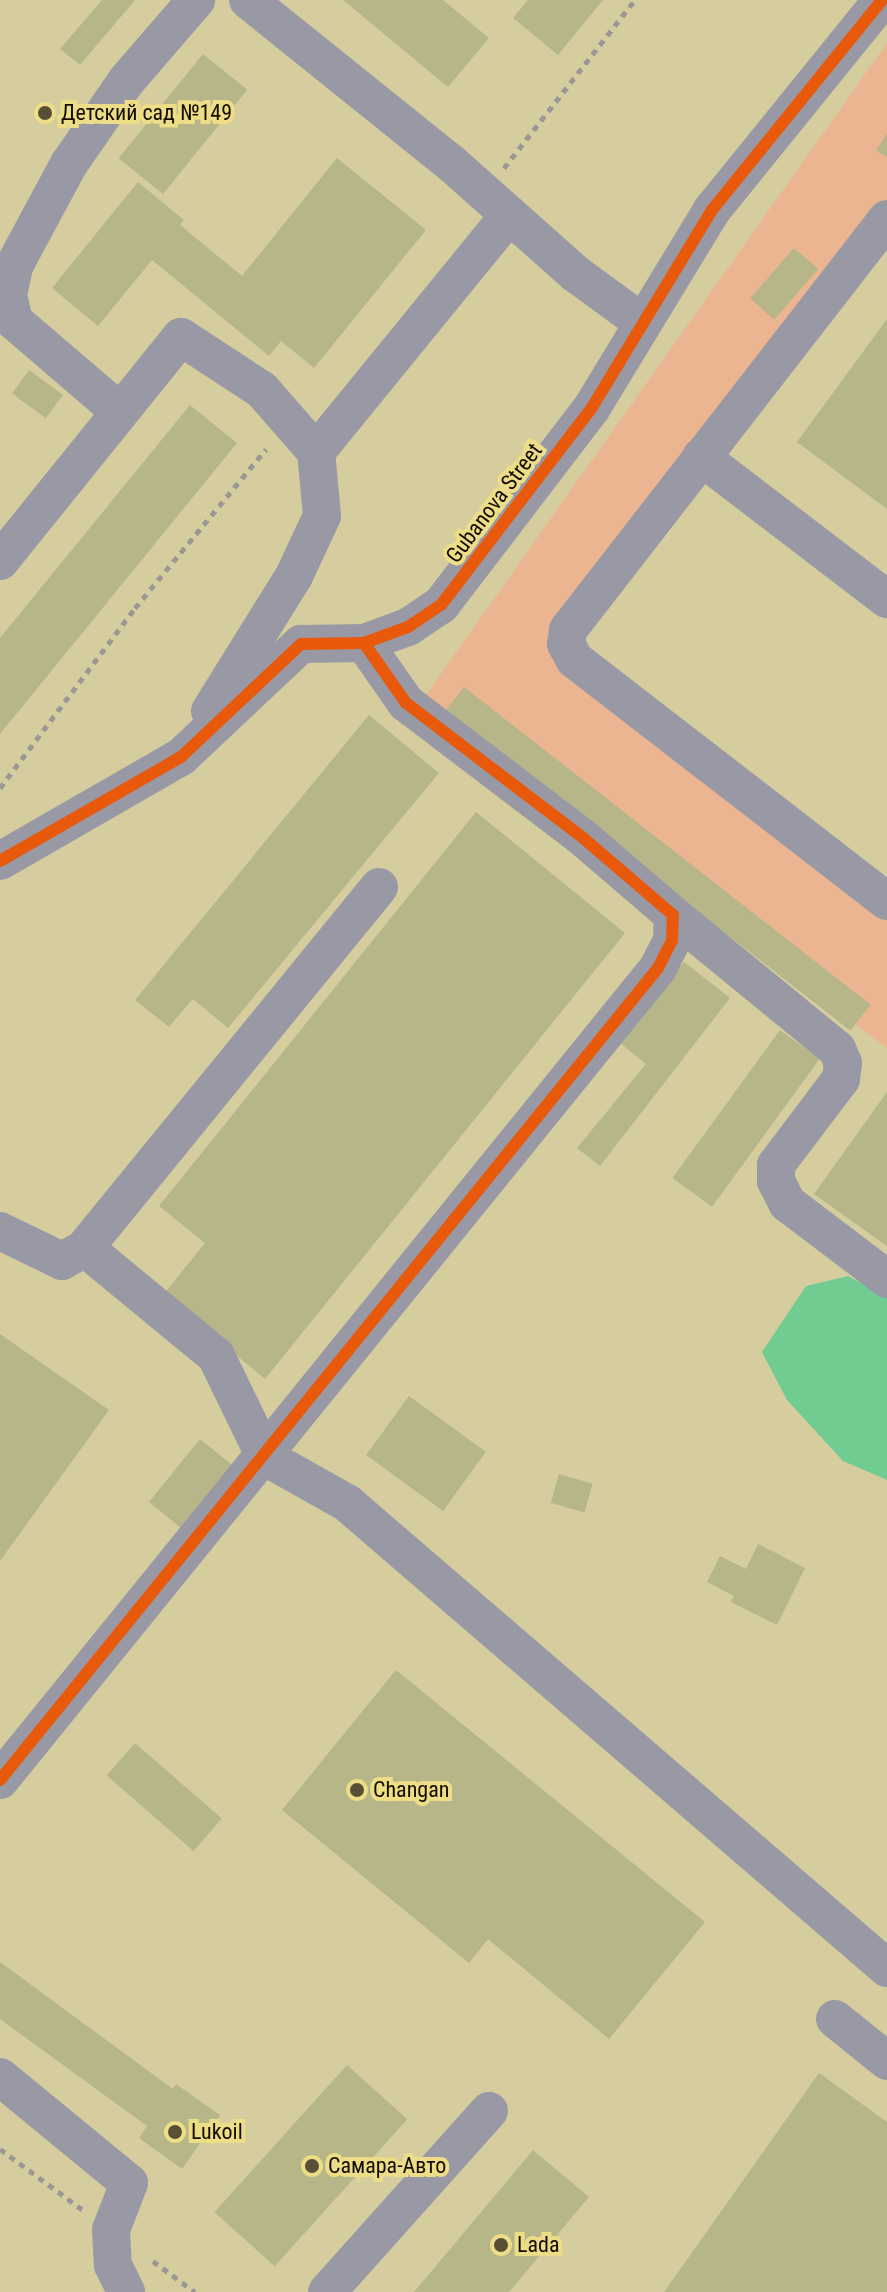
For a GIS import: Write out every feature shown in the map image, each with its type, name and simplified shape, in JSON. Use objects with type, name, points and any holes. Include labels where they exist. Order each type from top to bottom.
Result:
[{"type":"street","points":[[119,411],[14,321],[8,295],[14,266],[69,164],[127,80],[196,0]]},
{"type":"street","points":[[248,0],[576,274],[643,323]]},
{"type":"street","name":"Gubanova Street","points":[[301,644],[364,643],[408,627],[441,605],[591,409],[712,210],[882,0]]},
{"type":"street","points":[[316,452],[509,215]]},
{"type":"street","points":[[887,219],[568,630],[566,644],[575,660],[887,901]]},
{"type":"street","points":[[0,561],[181,337],[262,390],[316,452],[322,516],[294,576],[181,757]]},
{"type":"street","points":[[701,457],[887,599]]},
{"type":"street","points":[[0,861],[181,757],[301,644],[294,576]]},
{"type":"street","points":[[364,643],[406,703],[582,837],[837,1049],[843,1063],[841,1079],[776,1165],[776,1181],[787,1203],[887,1279]]},
{"type":"street","points":[[0,1231],[62,1261],[85,1248],[379,887]]},
{"type":"street","points":[[0,1780],[265,1457],[658,968],[672,940],[673,915]]},
{"type":"street","points":[[85,1248],[216,1356],[265,1457],[347,1503],[887,1968]]},
{"type":"street","points":[[835,2019],[887,2061]]},
{"type":"street","points":[[0,2077],[129,2183],[111,2230],[113,2265],[126,2292]]},
{"type":"street","points":[[327,2292],[489,2111]]},
{"type":"path","points":[[0,2149],[111,2230]]},
{"type":"shaded area","points":[[887,43],[887,201],[568,630],[887,886],[887,1048],[421,702]]},
{"type":"shaded area","points":[[848,1276],[887,1297],[887,1480],[843,1461],[787,1400],[762,1352],[806,1286]]},
{"type":"building","points":[[102,0],[135,0],[80,65],[60,49]]},
{"type":"building","points":[[343,0],[443,0],[489,38],[448,87]]},
{"type":"building","points":[[528,0],[603,0],[558,55],[513,18]]},
{"type":"building","points":[[203,54],[247,90],[163,194],[119,158]]},
{"type":"building","points":[[887,134],[887,157],[876,150]]},
{"type":"building","points":[[337,158],[426,230],[314,368],[281,341],[269,356],[152,260],[98,326],[52,288],[138,182],[184,220],[180,225],[242,276]]},
{"type":"building","points":[[794,248],[818,269],[774,320],[750,299]]},
{"type":"building","points":[[887,319],[887,509],[797,442]]},
{"type":"building","points":[[29,370],[63,395],[46,418],[12,393]]},
{"type":"building","points":[[190,405],[237,443],[0,734],[0,638]]},
{"type":"building","points":[[464,687],[871,1005],[850,1031],[444,713]]},
{"type":"building","points":[[369,715],[439,773],[228,1028],[193,999],[169,1027],[135,1000]]},
{"type":"building","points":[[476,812],[625,933],[265,1379],[163,1295],[205,1243],[159,1206]]},
{"type":"building","points":[[684,962],[730,998],[600,1166],[577,1148],[646,1064],[620,1043]]},
{"type":"building","points":[[780,1030],[820,1059],[712,1207],[672,1178]]},
{"type":"building","points":[[887,1092],[887,1246],[814,1194]]},
{"type":"building","points":[[0,1334],[109,1410],[0,1561]]},
{"type":"building","points":[[409,1396],[486,1452],[443,1511],[366,1455]]},
{"type":"building","points":[[200,1439],[239,1470],[188,1533],[149,1502]]},
{"type":"building","points":[[559,1474],[593,1484],[584,1512],[551,1503]]},
{"type":"building","points":[[758,1544],[805,1568],[777,1625],[731,1602],[734,1596],[707,1582],[720,1556],[746,1569]]},
{"type":"building","points":[[396,1670],[705,1922],[609,2039],[488,1939],[469,1963],[282,1810]]},
{"type":"building","points":[[135,1743],[222,1818],[194,1851],[107,1775]]},
{"type":"building","points":[[0,1962],[173,2089],[176,2084],[220,2115],[182,2169],[139,2138],[147,2126],[0,2019]]},
{"type":"building","name":"Самара-Авто","points":[[347,2065],[407,2119],[275,2266],[215,2212]]},
{"type":"building","points":[[819,2073],[887,2122],[887,2292],[664,2292]]},
{"type":"building","name":"Lada","points":[[533,2150],[589,2197],[509,2292],[414,2292]]},
{"type":"cycle path","points":[[0,861],[181,757],[301,644],[364,643],[408,627],[441,605],[591,409],[712,210],[882,0]]},
{"type":"cycle path","points":[[0,1780],[658,968],[672,940],[673,915],[582,837],[406,703],[364,643]]},
{"type":"place","name":"Детский сад №149","points":[[45,113]]},
{"type":"place","name":"Changan","points":[[357,1790]]},
{"type":"place","name":"Lukoil","points":[[175,2132]]},
{"type":"place","name":"Самара-Авто","points":[[312,2166]]},
{"type":"place","name":"Lada","points":[[501,2245]]}]
